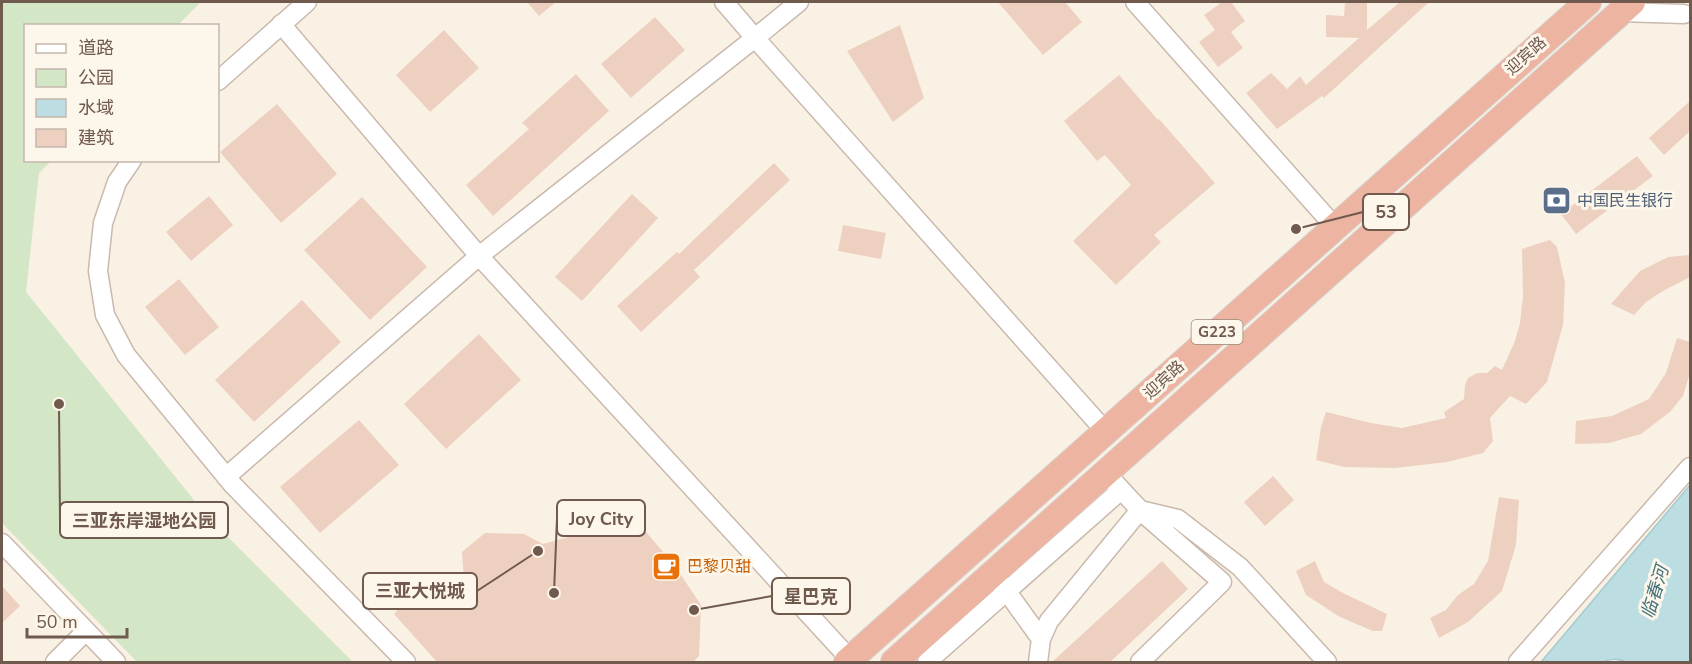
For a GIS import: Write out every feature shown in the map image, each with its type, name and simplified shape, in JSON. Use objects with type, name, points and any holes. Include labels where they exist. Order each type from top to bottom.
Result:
[{"type":"highway","name":"迎宾路","points":[[849,661],[1588,2]]},
{"type":"highway","name":"迎宾路","points":[[894,663],[1000,583],[1114,482],[1540,84],[1626,7]]},
{"type":"highway","points":[[1520,62],[1540,84]]},
{"type":"street","points":[[219,80],[307,2]]},
{"type":"street","points":[[724,2],[1106,432]]},
{"type":"street","points":[[226,477],[480,256],[799,2]]},
{"type":"street","points":[[1135,2],[1335,227]]},
{"type":"street","points":[[1626,7],[1687,12]]},
{"type":"street","points":[[281,24],[480,256],[849,661]]},
{"type":"street","points":[[131,162],[117,182],[103,223],[98,271],[105,315],[126,355],[226,477],[406,663]]},
{"type":"street","points":[[1518,663],[1690,466]]},
{"type":"street","points":[[1114,482],[1140,510],[1222,582]]},
{"type":"street","points":[[1140,510],[1178,519],[1240,567],[1327,663]]},
{"type":"street","points":[[1038,663],[1041,639],[1049,621],[1140,510]]},
{"type":"street","points":[[2,543],[116,663]]},
{"type":"street","points":[[1140,663],[1240,567]]},
{"type":"street","points":[[927,663],[1000,583],[1041,639]]},
{"type":"street","points":[[55,663],[86,631]]},
{"type":"green space","points":[[2,2],[201,2],[179,24],[24,24],[24,162],[50,162],[39,173],[26,292],[207,516],[353,662],[137,662],[2,523]]},
{"type":"water","name":"临春河","points":[[1690,485],[1690,662],[1625,662],[1614,659],[1603,662],[1541,662]]},
{"type":"building","points":[[527,2],[556,2],[539,16]]},
{"type":"building","points":[[998,2],[1065,2],[1082,22],[1043,55]]},
{"type":"building","points":[[1222,2],[1231,2],[1245,21],[1231,32],[1243,48],[1218,67],[1199,42],[1215,30],[1204,15]]},
{"type":"building","points":[[1345,2],[1367,2],[1367,30],[1400,2],[1429,2],[1324,98],[1322,96],[1277,129],[1246,93],[1271,73],[1287,89],[1300,76],[1306,85],[1359,38],[1326,37],[1326,15],[1344,16]]},
{"type":"building","points":[[655,17],[685,50],[631,98],[601,64]]},
{"type":"building","points":[[900,25],[924,98],[893,122],[847,51]]},
{"type":"building","points":[[444,30],[479,68],[430,112],[396,75]]},
{"type":"building","points":[[576,74],[609,111],[493,216],[466,185],[529,129],[522,123]]},
{"type":"building","points":[[1119,75],[1215,183],[1154,235],[1161,242],[1116,285],[1073,241],[1131,185],[1105,155],[1097,161],[1064,121]]},
{"type":"building","points":[[1690,101],[1690,131],[1664,155],[1649,138]]},
{"type":"building","points":[[277,104],[337,174],[281,223],[220,152]]},
{"type":"building","points":[[1637,156],[1653,176],[1576,234],[1561,214]]},
{"type":"building","points":[[774,163],[790,180],[694,270],[700,277],[641,332],[617,306],[677,252],[679,254]]},
{"type":"building","points":[[632,194],[658,218],[582,301],[555,277]]},
{"type":"building","points":[[209,196],[233,225],[191,261],[166,232]]},
{"type":"building","points":[[362,197],[427,267],[370,320],[304,250]]},
{"type":"building","points":[[843,225],[886,233],[881,259],[838,251]]},
{"type":"building","points":[[1550,240],[1557,247],[1565,283],[1563,325],[1547,382],[1526,404],[1510,396],[1490,418],[1493,441],[1483,453],[1447,462],[1395,468],[1344,467],[1316,460],[1321,427],[1326,412],[1402,428],[1446,418],[1444,412],[1464,399],[1468,378],[1477,373],[1487,373],[1495,366],[1502,370],[1520,323],[1523,296],[1522,249]]},
{"type":"building","points":[[1690,255],[1690,277],[1646,302],[1634,315],[1611,304],[1640,271],[1668,257]]},
{"type":"building","points":[[179,279],[219,327],[185,355],[145,307]]},
{"type":"building","points":[[302,300],[341,342],[254,422],[215,380]]},
{"type":"building","points":[[479,334],[521,380],[446,449],[404,404]]},
{"type":"building","points":[[1677,338],[1690,342],[1690,373],[1683,396],[1670,412],[1641,434],[1609,443],[1575,444],[1576,421],[1612,416],[1649,399],[1666,373]]},
{"type":"building","points":[[359,420],[399,465],[320,533],[280,487]]},
{"type":"building","points":[[1273,476],[1294,500],[1265,526],[1244,502]]},
{"type":"building","points":[[1499,497],[1519,500],[1516,545],[1502,591],[1468,622],[1439,638],[1430,618],[1446,610],[1458,595],[1474,584],[1488,561]]},
{"type":"building","points":[[635,519],[675,566],[701,605],[699,656],[692,663],[438,663],[394,614],[426,581],[464,581],[462,552],[485,533],[524,534],[543,544]]},
{"type":"building","points":[[1162,561],[1188,589],[1109,663],[1051,663]]},
{"type":"building","points":[[1315,561],[1324,582],[1387,614],[1382,631],[1373,631],[1340,617],[1306,595],[1296,571]]},
{"type":"building","points":[[2,586],[20,606],[2,623]]},
{"type":"place","name":"中国民生银行","points":[[1556,201]]},
{"type":"place","name":"53","points":[[1296,229]]},
{"type":"place","name":"三亚东岸湿地公园","points":[[59,404]]},
{"type":"place","name":"三亚大悦城","points":[[538,551]]},
{"type":"place","name":"巴黎贝甜","points":[[666,567]]},
{"type":"place","name":"Joy City","points":[[554,593]]},
{"type":"place","name":"星巴克","points":[[694,610]]}]
